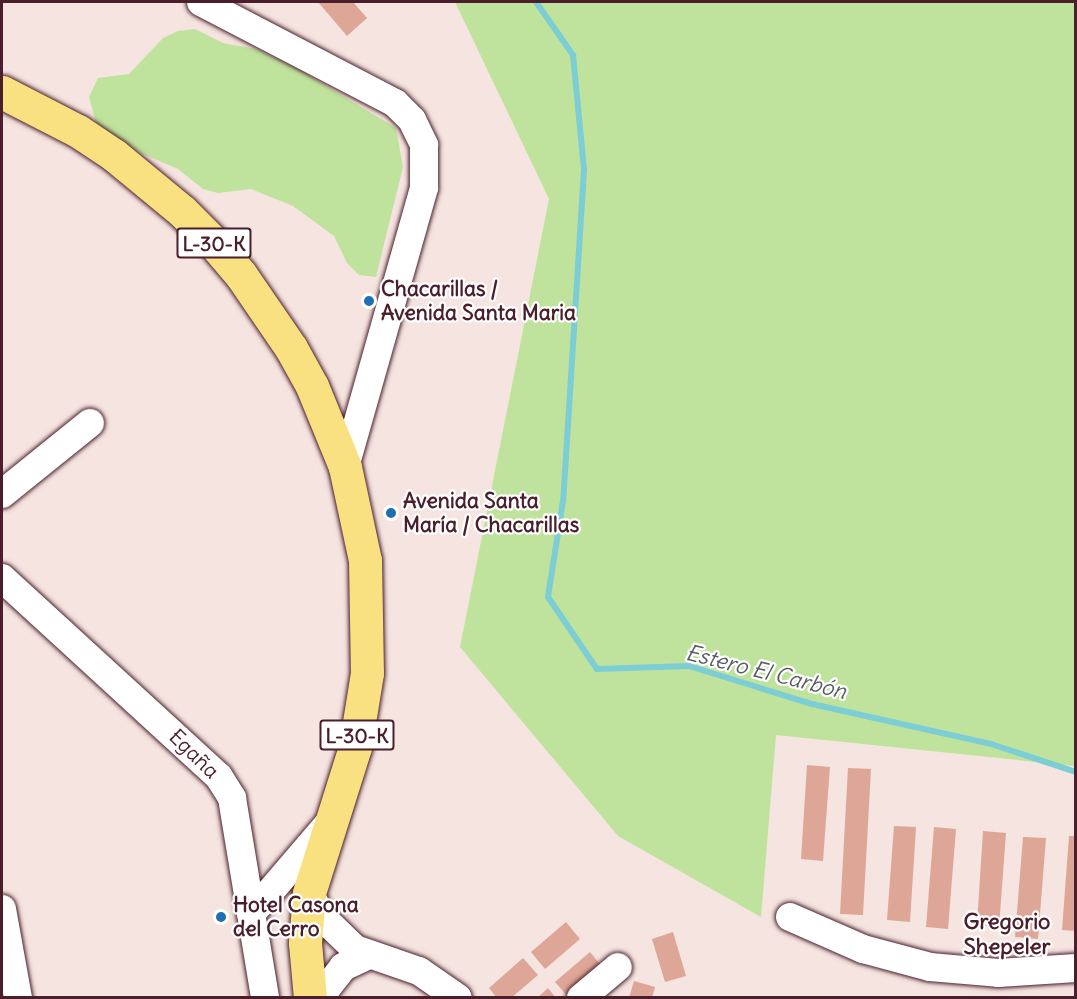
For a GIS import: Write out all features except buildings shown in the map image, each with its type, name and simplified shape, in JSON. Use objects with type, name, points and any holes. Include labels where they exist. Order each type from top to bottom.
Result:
[{"type":"main road","name":"L-30-K","points":[[2,92],[68,126],[114,155],[149,182],[213,242],[242,275],[291,348],[312,386],[345,467],[365,560],[368,635],[360,719],[333,819],[309,893],[305,943],[310,998]]},
{"type":"street","points":[[201,2],[395,103],[412,120],[424,145],[424,188],[345,467]]},
{"type":"street","points":[[2,492],[61,450],[90,423]]},
{"type":"street","name":"Egaña","points":[[2,578],[219,777],[232,798],[265,998]]},
{"type":"street","points":[[251,914],[333,819]]},
{"type":"street","points":[[309,893],[333,930],[367,956],[419,972],[458,998]]},
{"type":"street","points":[[2,909],[18,998]]},
{"type":"street","points":[[790,917],[863,949],[930,967],[998,973],[1076,968]]},
{"type":"street","points":[[319,998],[343,967],[367,956]]},
{"type":"street","points":[[581,998],[618,967]]},
{"type":"green space","points":[[455,2],[1075,2],[1075,766],[776,735],[761,917],[618,836],[460,647],[549,199]]},
{"type":"green space","points":[[195,29],[223,43],[256,49],[298,69],[396,128],[403,167],[376,277],[359,275],[347,263],[334,236],[293,206],[251,189],[218,193],[203,189],[178,169],[141,153],[96,123],[89,97],[98,78],[129,74],[163,38],[178,31]]},
{"type":"waterway","name":"Estero El Carbón","points":[[536,2],[573,55],[584,170],[563,501],[548,597],[597,669],[689,666],[812,704],[991,744],[1076,772]]},
{"type":"place","name":"Chacarillas / Avenida Santa Maria","points":[[369,301]]},
{"type":"place","name":"Avenida Santa María / Chacarillas","points":[[391,513]]},
{"type":"place","name":"Hotel Casona del Cerro","points":[[221,917]]},
{"type":"district","name":"Gregorio Shepeler","points":[[1007,934]]}]
